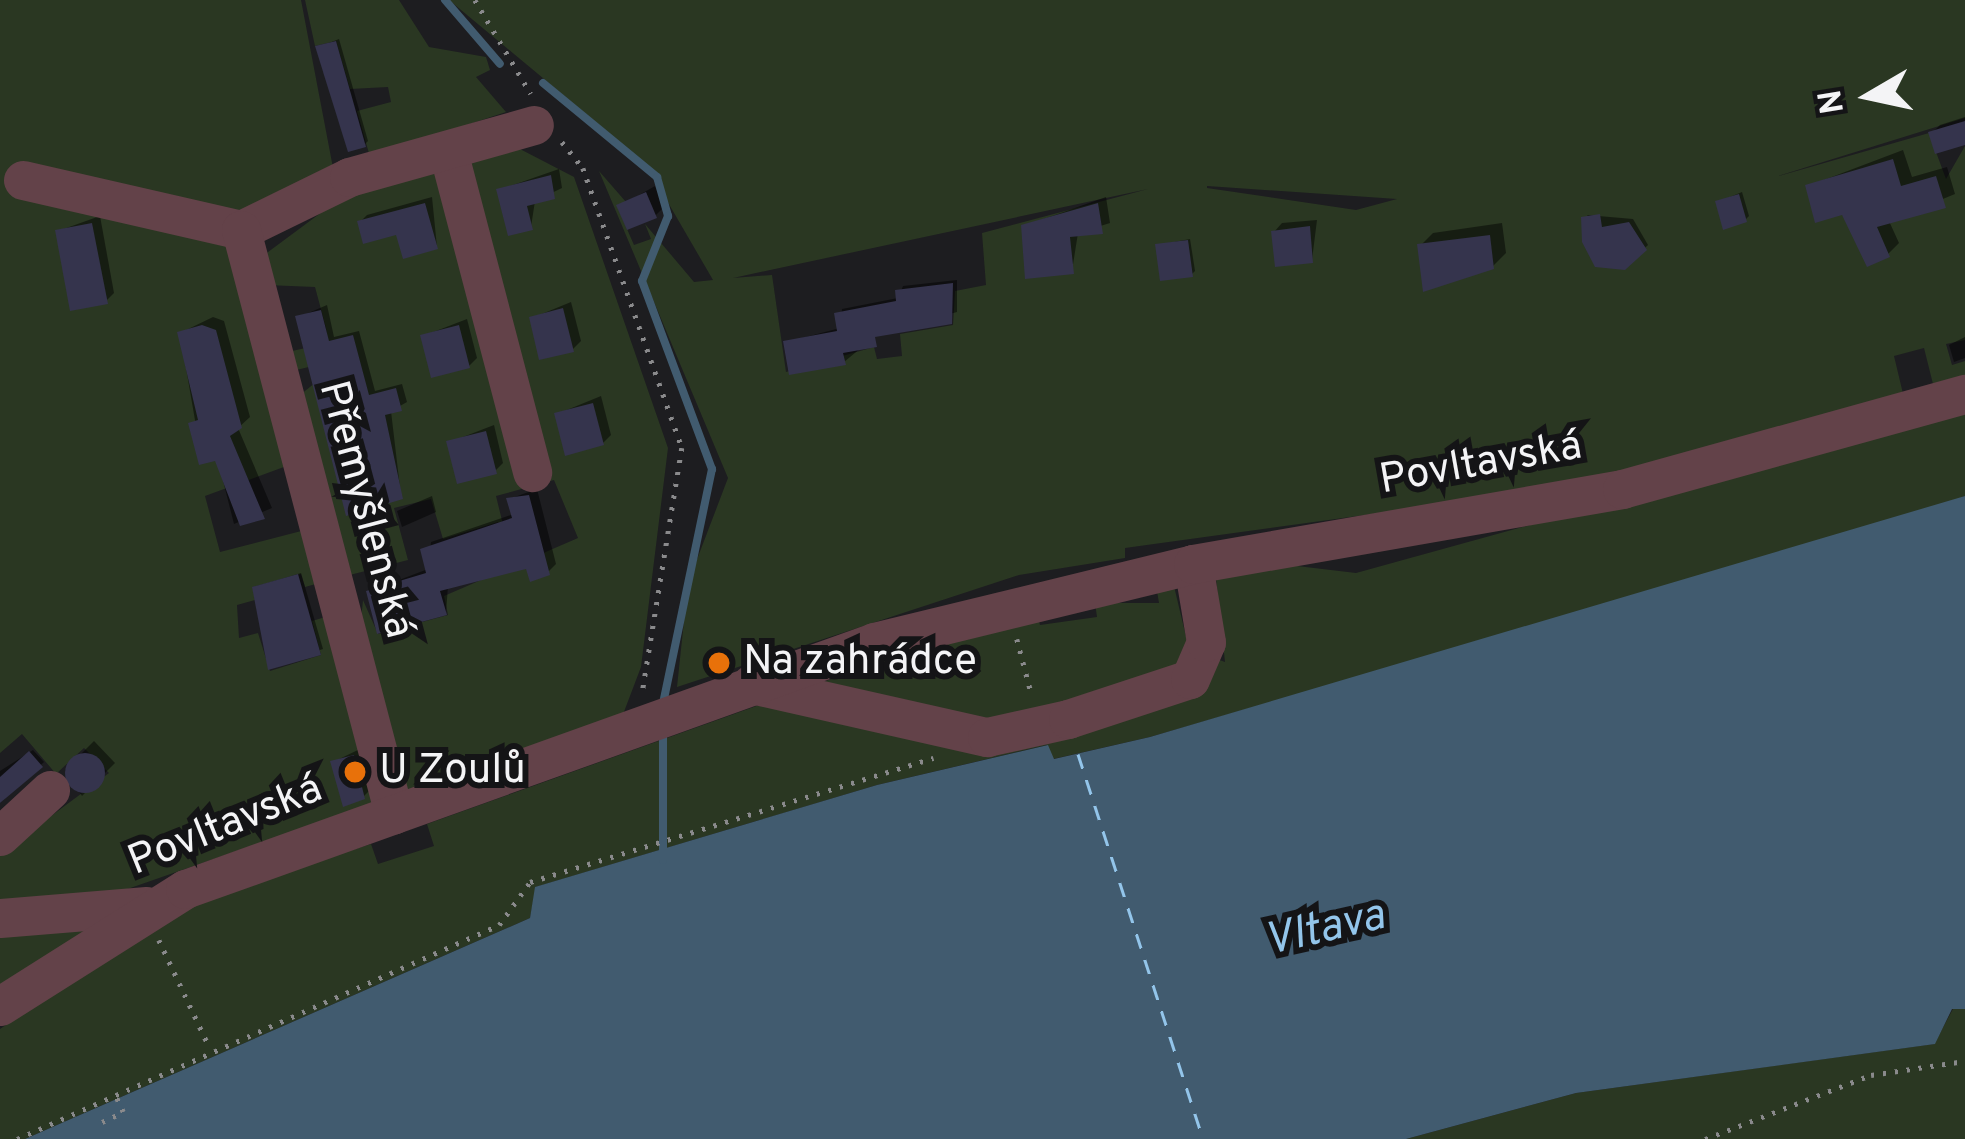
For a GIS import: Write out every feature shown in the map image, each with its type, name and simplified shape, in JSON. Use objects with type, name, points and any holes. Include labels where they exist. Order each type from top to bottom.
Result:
[{"type":"street","points":[[23,180],[241,230],[349,177],[448,151],[531,106]]},
{"type":"street","points":[[448,151],[532,472]]},
{"type":"street","name":"Přemyšlenská","points":[[241,230],[394,814]]},
{"type":"street","name":"Povltavská","points":[[0,1006],[146,907],[751,684],[1193,564],[1622,489],[1965,394]]},
{"type":"street","points":[[751,684],[987,737],[1062,737],[1190,679],[1205,642],[1193,564]]},
{"type":"street","points":[[0,836],[50,790]]},
{"type":"street","points":[[0,918],[146,907]]},
{"type":"path","points":[[475,0],[506,48],[531,106],[584,168],[682,448],[657,719]]},
{"type":"path","points":[[1010,613],[1062,737]]},
{"type":"path","points":[[16,1139],[209,1046],[499,925],[530,882],[987,737]]},
{"type":"path","points":[[146,907],[209,1046]]},
{"type":"path","points":[[1706,1139],[1871,1075],[1965,1060]]},
{"type":"path","points":[[102,1122],[123,1112],[115,1093]]},
{"type":"green space","points":[[0,0],[301,0],[334,173],[227,233],[292,464],[205,496],[220,552],[309,529],[323,582],[305,587],[301,574],[253,587],[255,600],[237,605],[239,638],[258,633],[270,671],[321,655],[312,621],[332,615],[380,801],[116,893],[0,908],[0,854],[109,773],[84,748],[56,774],[22,734],[0,753]]},
{"type":"green space","points":[[305,0],[399,0],[429,47],[486,57],[490,70],[476,77],[506,112],[370,157],[357,111],[391,102],[388,87],[350,89],[336,41],[315,46]]},
{"type":"green space","points":[[449,0],[1965,0],[1965,118],[1775,177],[1929,133],[1946,179],[1965,146],[1965,340],[1946,344],[1952,365],[1965,361],[1965,382],[1935,392],[1924,348],[1894,356],[1905,402],[1598,483],[1125,548],[1125,558],[1019,575],[677,687],[688,583],[728,478],[599,171],[626,202],[617,206],[634,245],[651,239],[645,224],[694,282],[713,280],[645,163]],"holes":[[[1207,186],[1397,199],[1356,210]],[[1148,189],[982,233],[986,285],[955,291],[953,325],[900,334],[902,356],[877,359],[874,347],[786,372],[772,275],[733,278]]]},
{"type":"green space","points":[[520,149],[574,177],[668,448],[641,667],[622,717],[405,799],[359,639],[363,600],[378,634],[448,615],[444,596],[578,538],[554,480],[496,496],[512,561],[498,522],[443,539],[431,499],[394,508],[408,560],[342,577],[295,399],[346,358],[288,372],[283,353],[328,343],[326,328],[315,287],[266,285],[264,255],[349,192]]},
{"type":"green space","points":[[1965,405],[1965,496],[1916,516],[1150,737],[1053,759],[1047,745],[877,785],[536,887],[530,918],[25,1139],[0,1139],[0,1029],[176,910],[245,884],[371,844],[378,864],[434,846],[427,824],[1035,606],[1040,625],[1097,617],[1095,603],[1159,603],[1156,585],[1173,582],[1189,649],[1225,662],[1215,569],[1256,561],[1356,573]]},
{"type":"green space","points":[[111,918],[0,989],[0,933]]},
{"type":"green space","points":[[1953,1009],[1965,1009],[1965,1139],[1406,1139],[1576,1093],[1934,1044]]},
{"type":"water","name":"Vltava","points":[[1965,496],[1965,1009],[1952,1009],[1935,1044],[1576,1093],[1406,1139],[25,1139],[530,918],[535,887],[877,785],[1048,745],[1054,759],[1150,737]]},
{"type":"building","points":[[336,41],[366,147],[348,152],[315,46]]},
{"type":"building","points":[[1965,121],[1965,145],[1935,154],[1928,132]]},
{"type":"building","points":[[1893,159],[1901,186],[1936,176],[1946,208],[1877,227],[1890,257],[1867,267],[1842,215],[1815,223],[1805,185]]},
{"type":"building","points":[[551,175],[555,199],[527,206],[533,230],[508,236],[496,189]]},
{"type":"building","points":[[646,192],[657,218],[627,230],[616,205]]},
{"type":"building","points":[[1739,194],[1747,222],[1723,230],[1715,201]]},
{"type":"building","points":[[425,203],[438,249],[403,259],[396,235],[363,244],[357,221]]},
{"type":"building","points":[[1098,203],[1103,234],[1070,237],[1074,274],[1025,279],[1021,225]]},
{"type":"building","points":[[1600,214],[1602,227],[1629,222],[1647,250],[1625,270],[1595,267],[1582,242],[1581,217]]},
{"type":"building","points":[[92,223],[108,304],[70,311],[55,230]]},
{"type":"building","points":[[1310,226],[1313,263],[1275,267],[1271,231]]},
{"type":"building","points":[[1490,235],[1494,269],[1423,292],[1417,244]]},
{"type":"building","points":[[1188,240],[1193,277],[1160,281],[1155,244]]},
{"type":"building","points":[[953,283],[952,324],[875,337],[877,347],[843,353],[846,365],[789,375],[783,341],[837,331],[834,313],[896,301],[895,290]]},
{"type":"building","points":[[563,308],[574,352],[539,360],[529,317]]},
{"type":"building","points":[[321,310],[329,341],[353,335],[369,395],[396,388],[402,411],[385,415],[403,499],[346,516],[295,316]]},
{"type":"building","points":[[202,325],[216,330],[242,428],[230,436],[265,519],[240,526],[215,461],[199,465],[188,423],[198,420],[177,332]]},
{"type":"building","points":[[459,325],[470,368],[431,378],[420,335]]},
{"type":"building","points":[[593,403],[604,445],[565,456],[554,413]]},
{"type":"building","points":[[486,431],[497,474],[457,484],[446,441]]},
{"type":"building","points":[[529,495],[550,575],[530,582],[526,569],[440,591],[447,615],[377,634],[366,591],[426,573],[420,549],[512,518],[506,498]]},
{"type":"building","points":[[298,574],[321,655],[268,670],[252,587]]},
{"type":"building","points":[[29,751],[43,767],[0,803],[0,777]]},
{"type":"building","points":[[85,753],[99,759],[105,773],[99,787],[85,793],[71,787],[65,773],[71,759]]},
{"type":"building","points":[[354,755],[365,799],[343,807],[330,761]]},
{"type":"waterway","points":[[445,0],[500,64]]},
{"type":"waterway","points":[[543,83],[657,177],[668,216],[642,281],[712,469],[663,704]]},
{"type":"waterway","points":[[663,731],[663,860]]},
{"type":"ferry route","points":[[1078,754],[1203,1139]]},
{"type":"place","name":"Na zahrádce","points":[[719,663]]},
{"type":"place","name":"U Zoulů","points":[[355,772]]}]
